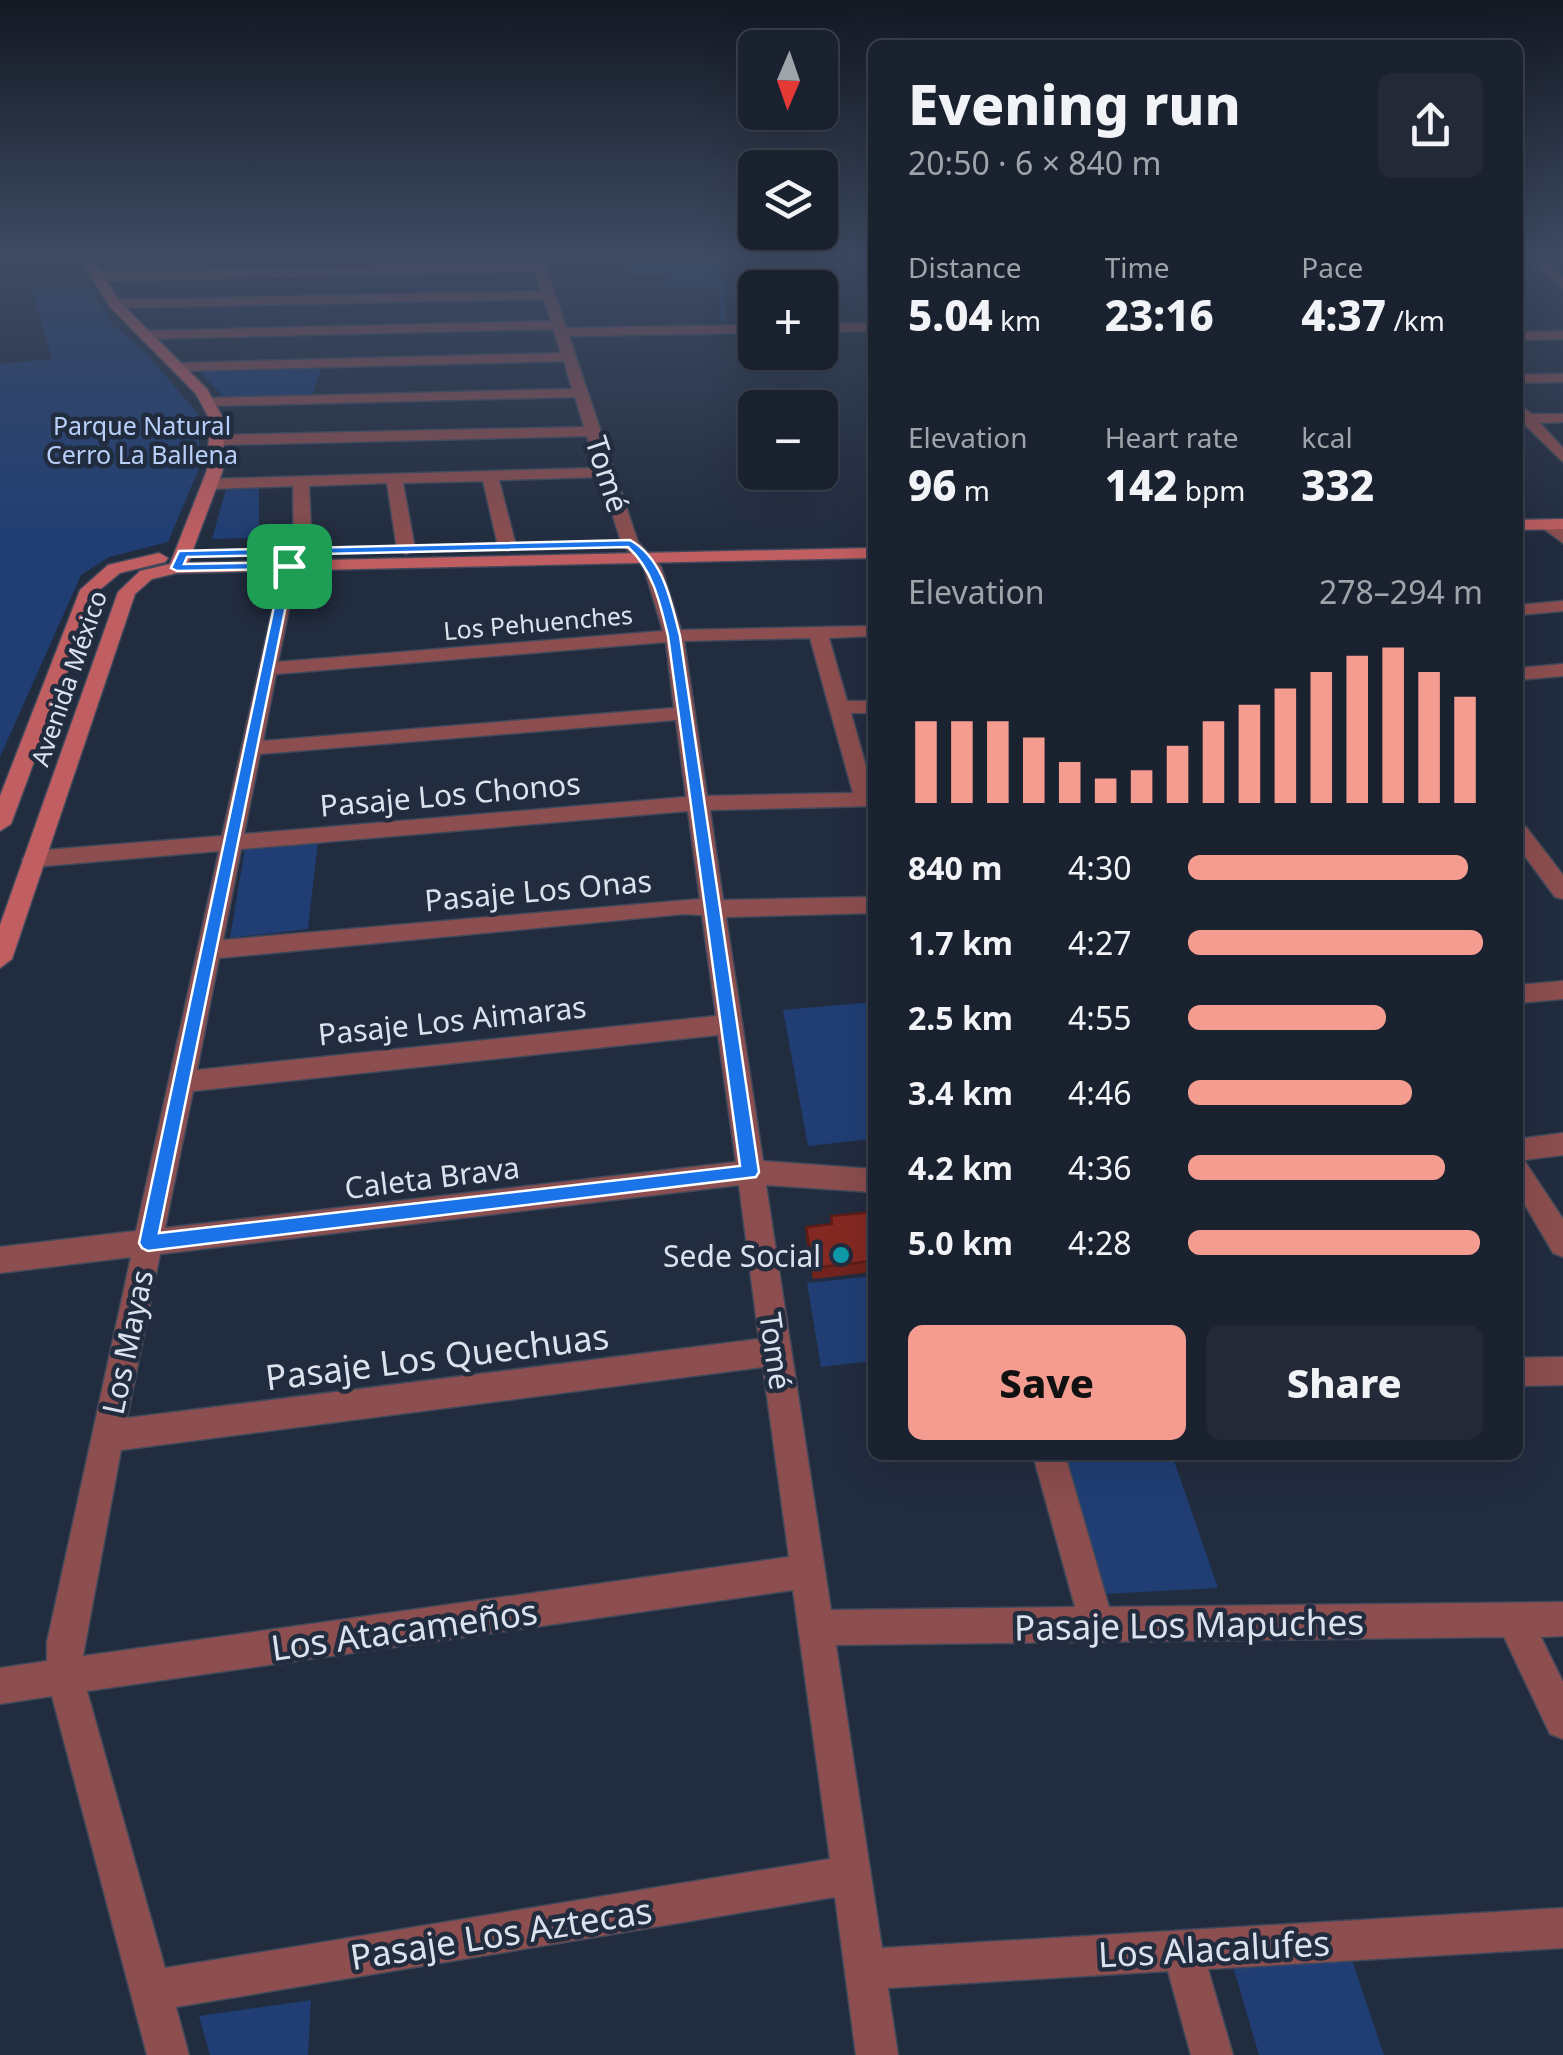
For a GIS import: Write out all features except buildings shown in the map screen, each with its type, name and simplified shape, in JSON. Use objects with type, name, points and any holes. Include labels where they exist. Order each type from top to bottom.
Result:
[{"type":"main road","points":[[162,351],[210,402],[218,420],[219,440],[211,484],[180,561],[638,551],[868,553]]},
{"type":"main road","points":[[1523,526],[1560,531]]},
{"type":"main road","points":[[1523,538],[1560,531]]},
{"type":"main road","points":[[296,558],[406,549],[507,546],[638,551],[868,539]]},
{"type":"main road","name":"Avenida México","points":[[0,824],[89,590],[114,570],[180,561]]},
{"type":"main road","name":"Avenida México","points":[[0,959],[126,592],[146,575],[180,561]]},
{"type":"street","name":"Tomé","points":[[568,351],[607,472],[638,551],[662,590],[674,636],[877,2055]]},
{"type":"street","points":[[180,367],[570,358]]},
{"type":"street","points":[[1523,378],[1563,378]]},
{"type":"street","points":[[210,402],[581,393]]},
{"type":"street","points":[[1523,414],[1563,418]]},
{"type":"street","points":[[1523,415],[1563,458]]},
{"type":"street","points":[[219,440],[594,431]]},
{"type":"street","points":[[211,484],[607,472]]},
{"type":"street","points":[[490,475],[507,546]]},
{"type":"street","points":[[394,478],[406,549]]},
{"type":"street","name":"Los Mayas","points":[[168,2055],[65,1676],[65,1642],[267,669],[296,558],[302,481]]},
{"type":"street","points":[[1523,610],[1563,606]]},
{"type":"street","name":"Los Pehuenches","points":[[267,669],[674,636],[868,631]]},
{"type":"street","points":[[818,632],[868,796]]},
{"type":"street","points":[[1523,674],[1563,670]]},
{"type":"street","points":[[840,707],[868,707]]},
{"type":"street","points":[[251,748],[685,712]]},
{"type":"street","name":"Pasaje Los Chonos","points":[[33,859],[698,803],[868,799]]},
{"type":"street","points":[[1523,839],[1563,891]]},
{"type":"street","points":[[1523,872],[1546,870]]},
{"type":"street","name":"Pasaje Los Onas","points":[[209,950],[684,906],[868,905]]},
{"type":"street","points":[[1523,994],[1563,990]]},
{"type":"street","name":"Pasaje Los Aimaras","points":[[182,1082],[729,1024]]},
{"type":"street","points":[[1523,1149],[1563,1144]]},
{"type":"street","name":"Caleta Brava","points":[[0,1260],[750,1172],[868,1180]]},
{"type":"street","points":[[1523,1178],[1563,1244]]},
{"type":"street","name":"Pasaje Los Quechuas","points":[[108,1436],[776,1351]]},
{"type":"street","points":[[1523,1372],[1563,1371]]},
{"type":"street","points":[[1049,1460],[1097,1625]]},
{"type":"street","name":"Los Atacameños","points":[[0,1686],[808,1572]]},
{"type":"street","name":"Pasaje Los Mapuches","points":[[815,1628],[1563,1619]]},
{"type":"street","points":[[1515,1621],[1563,1722]]},
{"type":"street","name":"Pasaje Los Aztecas","points":[[150,1991],[851,1875]]},
{"type":"street","name":"Los Alacalufes","points":[[864,1968],[1563,1928]]},
{"type":"street","points":[[1182,1950],[1212,2055]]},
{"type":"green space","name":"Parque Natural Cerro La Ballena","points":[[50,351],[144,351],[198,414],[200,466],[168,542],[109,557],[81,575],[0,757],[0,364],[52,359]]},
{"type":"green space","points":[[322,367],[311,398],[225,398],[197,369]]},
{"type":"green space","points":[[259,487],[259,533],[290,531],[288,537],[212,539],[226,489]]},
{"type":"green space","points":[[318,841],[308,929],[230,938],[245,848]]},
{"type":"green space","points":[[868,1002],[868,1139],[808,1146],[783,1010]]},
{"type":"green space","points":[[868,1276],[868,1361],[821,1367],[807,1283]]},
{"type":"green space","points":[[1067,1460],[1174,1460],[1218,1588],[1104,1594]]},
{"type":"green space","points":[[1230,1956],[1351,1957],[1384,2055],[1259,2055]]},
{"type":"green space","points":[[311,2000],[308,2055],[210,2055],[199,2016]]},
{"type":"place","name":"Sede Social","points":[[841,1255]]},
{"type":"route","points":[[630,544],[646,558],[662,590],[674,636],[750,1172],[148,1243],[289,566],[177,568],[182,554],[630,544]]}]
